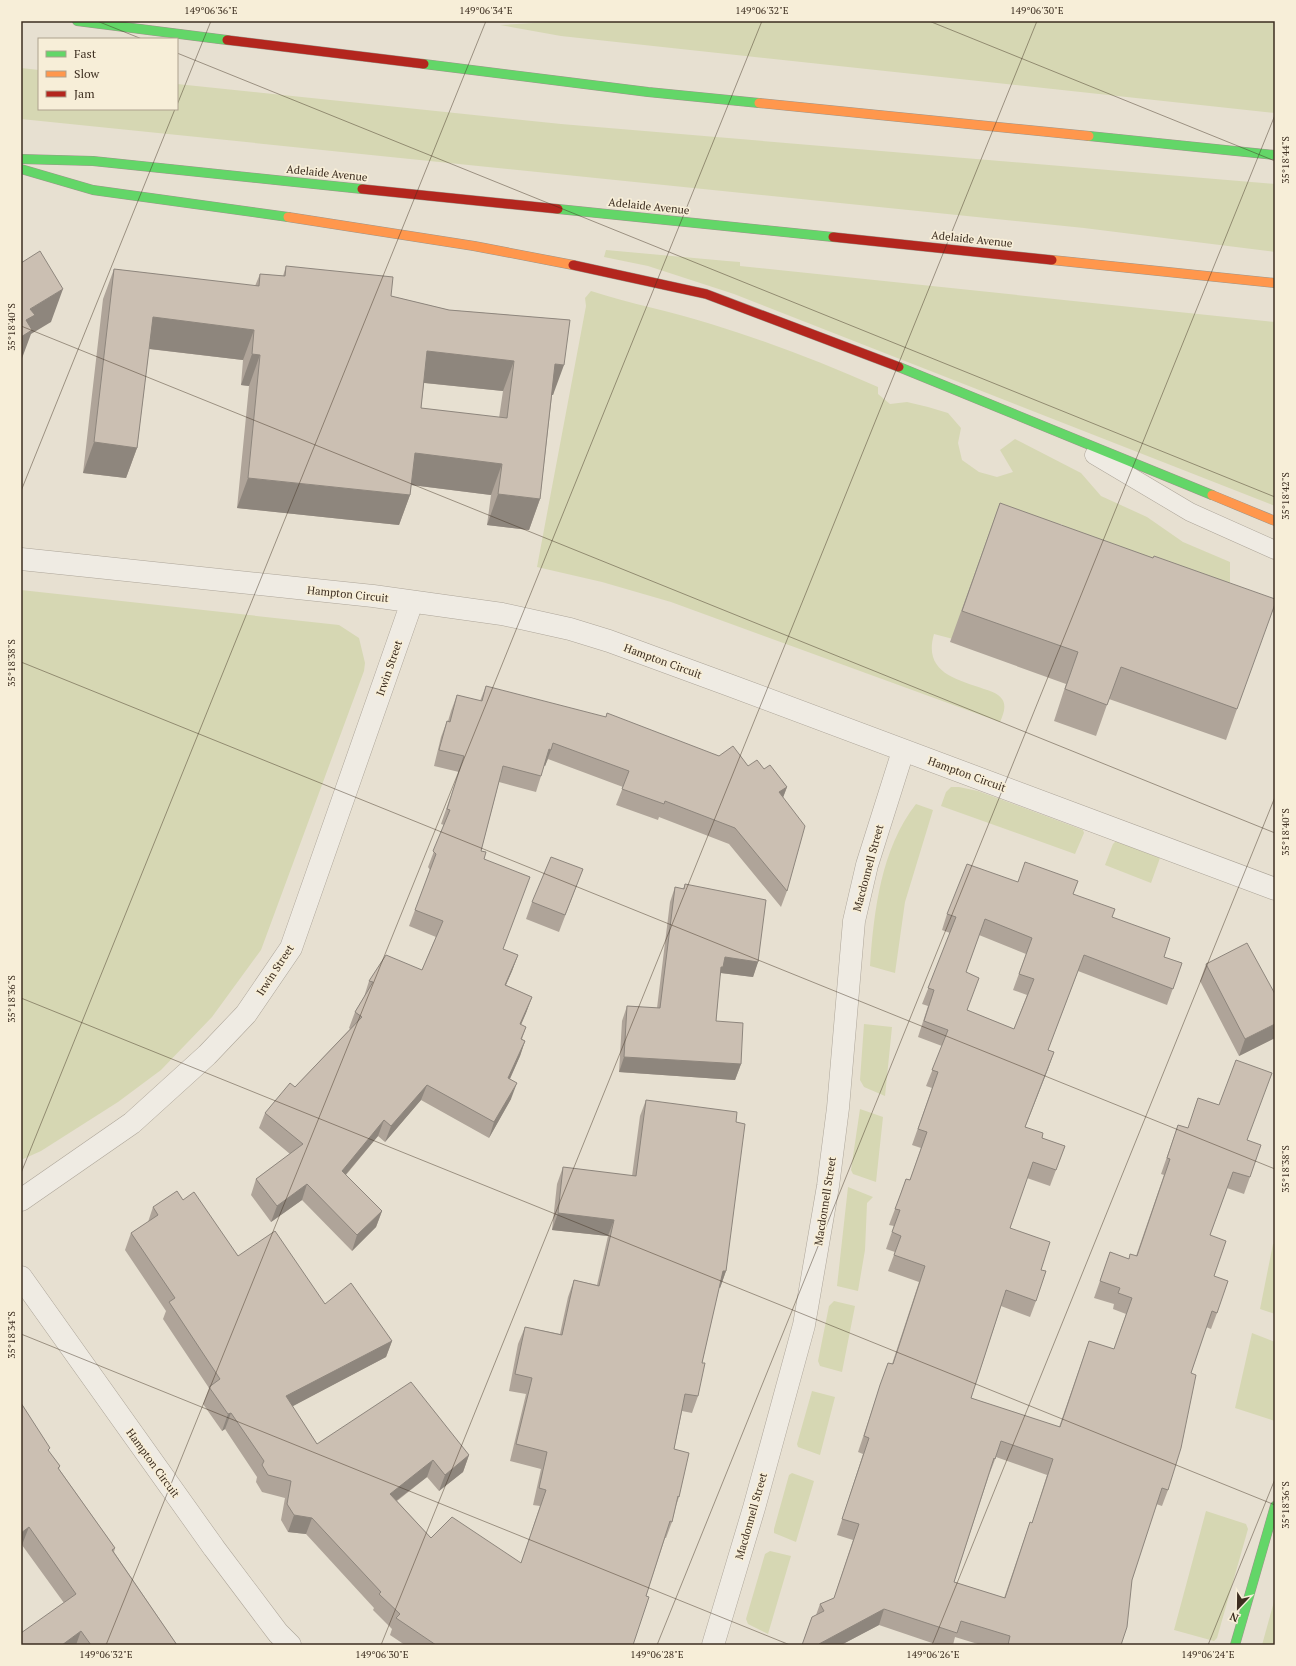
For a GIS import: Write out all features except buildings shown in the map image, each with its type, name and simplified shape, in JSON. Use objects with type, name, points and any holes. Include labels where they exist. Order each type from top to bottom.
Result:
[{"type":"main road","points":[[77,21],[648,92],[1275,155]]},
{"type":"main road","name":"Adelaide Avenue","points":[[21,159],[93,161],[1275,283]]},
{"type":"main road","points":[[21,169],[93,190],[251,211],[474,246],[547,259],[706,294],[908,371],[1275,521]]},
{"type":"main road","points":[[1235,1645],[1275,1506]]},
{"type":"street","name":"Hampton Circuit","points":[[21,559],[367,595],[502,614],[570,629],[616,643],[903,751],[1087,817],[1275,889]]},
{"type":"street","name":"Irwin Street","points":[[21,1200],[132,1123],[202,1059],[246,1014],[291,948],[412,602]]},
{"type":"street","name":"Macdonnell Street","points":[[713,1645],[754,1508],[804,1325],[830,1171],[838,1108],[854,921],[867,865],[903,751]]},
{"type":"street","name":"Hampton Circuit","points":[[21,1277],[214,1548],[278,1633],[290,1645]]},
{"type":"lane","points":[[1051,430],[1190,512],[1275,550]]},
{"type":"green space","points":[[567,21],[1275,21],[1275,113],[561,36],[500,25]]},
{"type":"green space","points":[[21,68],[38,70],[38,110],[178,110],[178,84],[561,124],[1275,184],[1275,252],[1084,228],[21,119]]},
{"type":"green space","points":[[606,250],[740,262],[740,266],[1275,322],[1275,506],[734,294],[648,266],[604,257]]},
{"type":"green space","points":[[591,291],[696,319],[795,353],[878,387],[878,394],[890,404],[907,402],[948,413],[961,428],[958,443],[962,460],[979,472],[997,477],[1013,472],[1000,450],[1015,439],[1081,473],[1101,496],[1147,517],[1183,542],[1230,562],[1230,582],[1223,592],[1062,540],[1062,524],[1028,526],[953,639],[934,634],[932,647],[933,657],[937,665],[944,672],[962,682],[994,692],[1000,697],[1004,708],[1000,722],[671,602],[602,582],[537,567],[586,306],[585,298]]},
{"type":"green space","points":[[21,590],[339,625],[359,638],[365,663],[364,671],[261,950],[212,1017],[161,1070],[118,1102],[41,1151],[21,1160]]},
{"type":"green space","points":[[951,787],[978,791],[1083,830],[1084,833],[1075,854],[941,806],[946,792]]},
{"type":"green space","points":[[916,804],[933,810],[905,902],[895,973],[870,966],[874,923],[881,881],[887,860],[904,822]]},
{"type":"green space","points":[[1116,841],[1160,858],[1151,883],[1105,865],[1113,844]]},
{"type":"green space","points":[[864,1024],[892,1027],[885,1096],[864,1087],[860,1080]]},
{"type":"green space","points":[[860,1109],[883,1117],[876,1182],[853,1174],[851,1170]]},
{"type":"green space","points":[[848,1187],[873,1197],[867,1203],[865,1250],[858,1291],[837,1286]]},
{"type":"green space","points":[[1273,1244],[1275,1244],[1275,1314],[1260,1309]]},
{"type":"green space","points":[[834,1301],[855,1306],[842,1372],[820,1366],[818,1361],[829,1306]]},
{"type":"green space","points":[[1252,1333],[1275,1342],[1275,1421],[1235,1408]]},
{"type":"green space","points":[[812,1391],[835,1397],[820,1455],[798,1447],[797,1444]]},
{"type":"green space","points":[[792,1473],[814,1481],[796,1542],[774,1533],[789,1475]]},
{"type":"green space","points":[[1206,1511],[1246,1524],[1248,1529],[1217,1638],[1214,1641],[1174,1630]]},
{"type":"green space","points":[[770,1551],[791,1556],[768,1634],[748,1624],[746,1619],[765,1554]]},
{"type":"green space","points":[[1275,1598],[1275,1645],[1262,1645]]},
{"type":"traffic: fast","points":[[77,21],[227,40]]},
{"type":"traffic: fast","points":[[424,64],[648,92],[759,103]]},
{"type":"traffic: fast","points":[[1089,136],[1275,155]]},
{"type":"traffic: fast","points":[[21,159],[93,161],[362,189]]},
{"type":"traffic: fast","points":[[21,169],[93,190],[288,217]]},
{"type":"traffic: fast","points":[[558,209],[833,237]]},
{"type":"traffic: fast","points":[[899,367],[1212,495]]},
{"type":"traffic: fast","points":[[1235,1645],[1275,1506]]},
{"type":"traffic: slow","points":[[759,103],[1089,136]]},
{"type":"traffic: slow","points":[[288,217],[474,246],[573,265]]},
{"type":"traffic: slow","points":[[1052,260],[1275,283]]},
{"type":"traffic: slow","points":[[1212,495],[1275,521]]},
{"type":"traffic: jam","points":[[227,40],[424,64]]},
{"type":"traffic: jam","points":[[362,189],[558,209]]},
{"type":"traffic: jam","points":[[833,237],[1052,260]]},
{"type":"traffic: jam","points":[[573,265],[706,294],[899,367]]}]
